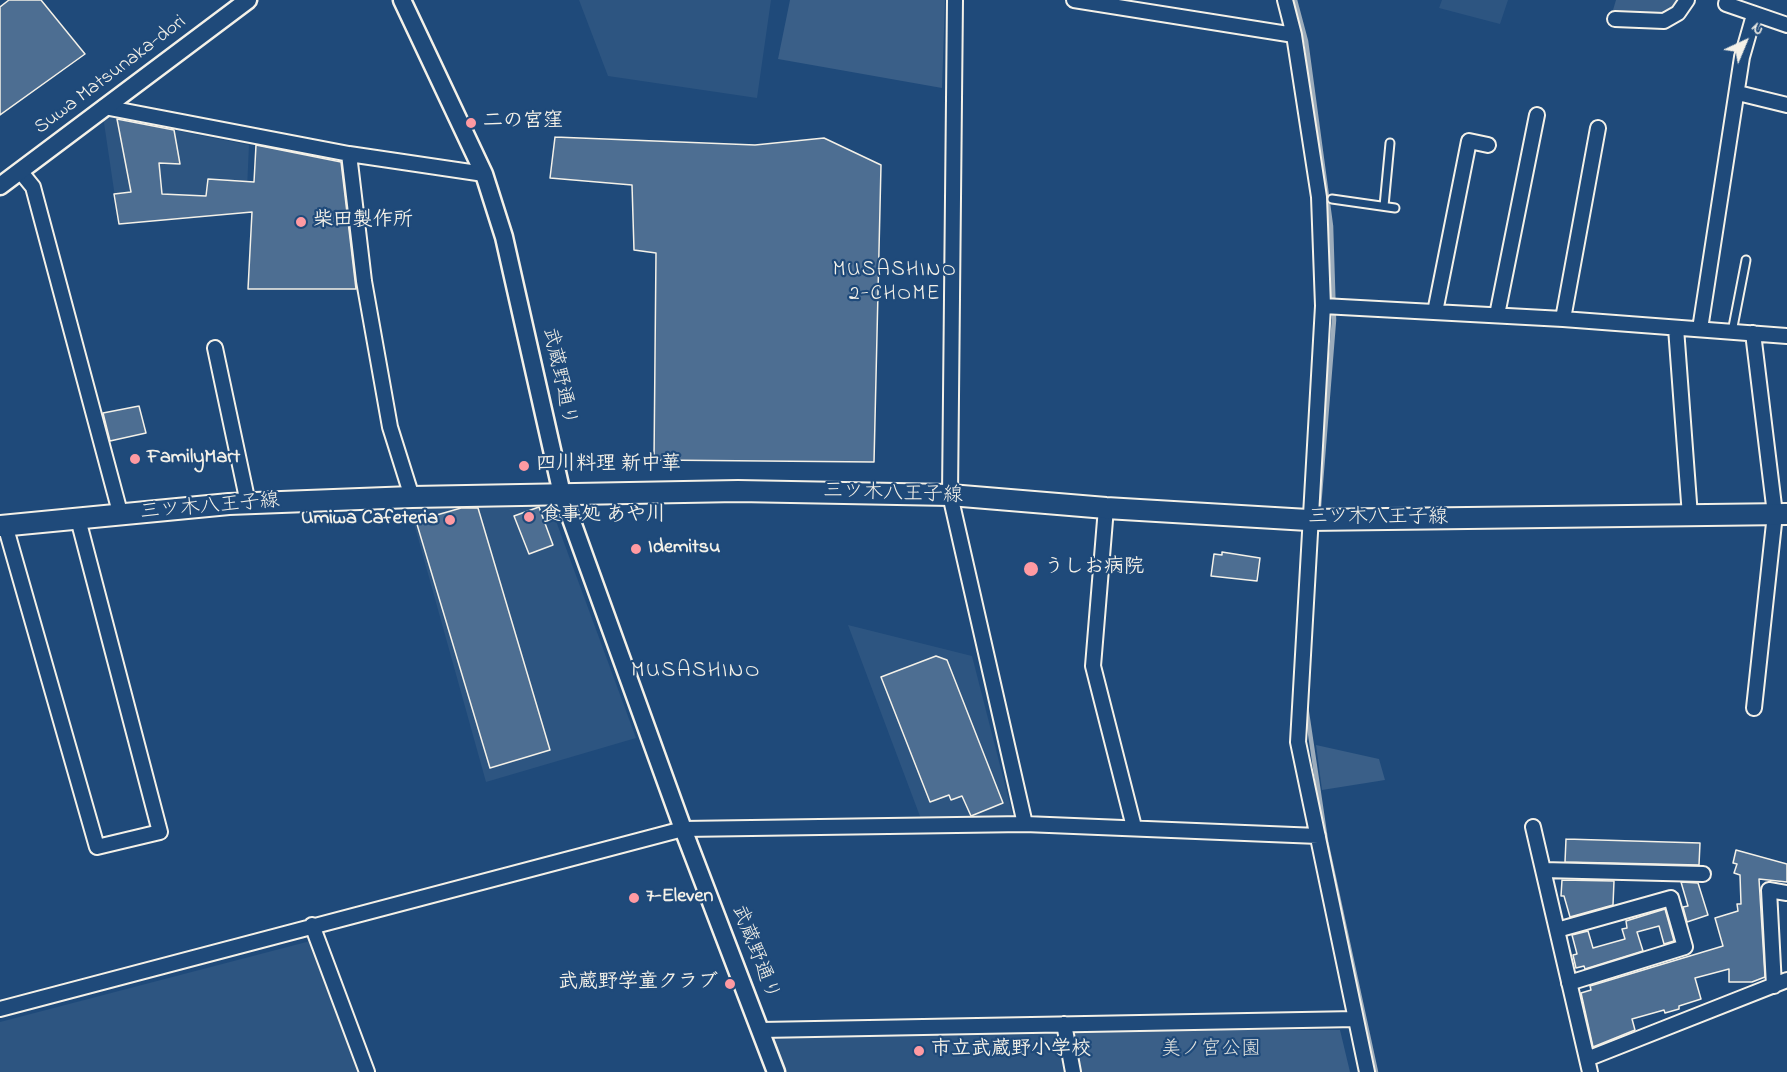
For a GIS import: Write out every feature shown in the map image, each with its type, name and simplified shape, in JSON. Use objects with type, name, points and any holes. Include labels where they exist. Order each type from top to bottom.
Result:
[{"type":"main road","name":"三ツ木八王子線","points":[[3,526],[248,503],[412,497],[738,491],[950,495],[1106,508],[1308,520],[1781,514]]},
{"type":"street","name":"Suwa Matsunaka-dori","points":[[0,186],[248,0]]},
{"type":"street","name":"武蔵野通り","points":[[402,0],[484,174],[504,237],[562,494],[683,829],[776,1072]]},
{"type":"street","points":[[955,0],[950,495],[1025,824]]},
{"type":"street","points":[[1074,0],[1294,35]]},
{"type":"street","points":[[1285,0],[1294,35],[1325,198],[1325,306],[1308,520],[1298,742],[1367,1072]]},
{"type":"street","points":[[1615,19],[1664,21],[1678,13],[1687,0]]},
{"type":"street","points":[[1723,1],[1754,15],[1787,25]]},
{"type":"street","points":[[1700,329],[1742,57],[1754,15]]},
{"type":"street","points":[[1738,93],[1787,105]]},
{"type":"street","points":[[104,107],[349,154],[484,174]]},
{"type":"street","points":[[1497,315],[1537,115]]},
{"type":"street","points":[[1563,319],[1598,128]]},
{"type":"street","points":[[1435,312],[1469,141],[1488,145]]},
{"type":"street","points":[[349,154],[364,281],[390,427],[412,497]]},
{"type":"street","points":[[20,171],[33,187],[121,516]]},
{"type":"street","points":[[1325,306],[1563,319],[1787,336]]},
{"type":"street","points":[[1676,328],[1690,516]]},
{"type":"street","points":[[1752,333],[1781,514],[1754,708]]},
{"type":"street","points":[[215,348],[248,503]]},
{"type":"street","points":[[1106,508],[1093,666],[1134,827]]},
{"type":"street","points":[[3,526],[97,847],[160,832],[78,519]]},
{"type":"street","points":[[0,1009],[683,829],[1025,824],[1134,827],[1318,837]]},
{"type":"street","points":[[1533,827],[1588,1066],[1781,983],[1769,890],[1787,893]]},
{"type":"street","points":[[1543,870],[1703,874]]},
{"type":"street","points":[[1557,930],[1671,898],[1685,947],[1569,983]]},
{"type":"street","points":[[312,925],[367,1072]]},
{"type":"street","points":[[761,1030],[1356,1020]]},
{"type":"street","points":[[1064,1024],[1073,1072]]},
{"type":"lane","points":[[1384,206],[1390,143]]},
{"type":"lane","points":[[1325,198],[1395,208]]},
{"type":"lane","points":[[1732,332],[1746,260]]},
{"type":"shaded area","points":[[579,0],[771,0],[757,98],[608,76]]},
{"type":"shaded area","points":[[1442,0],[1508,0],[1500,24],[1439,8]]},
{"type":"shaded area","points":[[103,116],[249,145],[246,212],[119,224]]},
{"type":"shaded area","points":[[549,502],[636,738],[486,782],[410,509]]},
{"type":"shaded area","points":[[848,625],[972,656],[1013,816],[921,819]]},
{"type":"shaded area","points":[[318,939],[366,1072],[0,1072],[0,1022]]},
{"type":"shaded area","name":"市立武蔵野小学校","points":[[1064,1024],[1073,1072],[776,1072],[761,1030]]},
{"type":"green space","points":[[790,0],[945,0],[942,88],[778,59]]},
{"type":"green space","points":[[1616,0],[1678,0],[1665,17],[1613,10]]},
{"type":"green space","points":[[1316,745],[1379,759],[1385,780],[1322,790]]},
{"type":"green space","name":"美ノ宮公園","points":[[1073,1030],[1340,1030],[1350,1072],[1081,1072]]},
{"type":"building","points":[[9,0],[41,0],[85,54],[0,115],[0,7]]},
{"type":"building","name":"柴田製作所","points":[[117,119],[174,130],[180,164],[159,163],[162,194],[206,196],[208,179],[254,182],[256,145],[341,162],[356,289],[248,289],[252,212],[119,224],[114,194],[131,192]]},
{"type":"building","points":[[555,137],[755,145],[824,138],[881,165],[874,462],[654,460],[656,253],[634,250],[632,185],[550,178]]},
{"type":"building","points":[[139,406],[146,433],[110,441],[103,413]]},
{"type":"building","points":[[539,507],[553,545],[529,554],[514,516]]},
{"type":"building","points":[[461,508],[478,508],[550,750],[490,768],[416,521]]},
{"type":"building","points":[[1222,552],[1260,558],[1257,581],[1211,576],[1214,554],[1222,555]]},
{"type":"building","points":[[936,656],[947,660],[1003,803],[971,816],[962,796],[951,800],[949,795],[930,802],[881,677]]},
{"type":"building","points":[[1566,839],[1700,843],[1699,865],[1565,862]]},
{"type":"building","points":[[1736,850],[1787,864],[1787,882],[1759,879],[1765,977],[1752,982],[1729,982],[1729,969],[1695,978],[1701,999],[1679,1006],[1679,1009],[1665,1013],[1664,1010],[1632,1019],[1635,1030],[1593,1047],[1581,993],[1591,990],[1590,986],[1723,946],[1715,918],[1738,911],[1737,904],[1741,904],[1740,875],[1734,873],[1737,864],[1733,863]]},
{"type":"building","points":[[1562,880],[1614,881],[1613,905],[1570,917],[1564,896],[1561,896]]},
{"type":"building","points":[[1681,882],[1698,883],[1708,915],[1687,922],[1683,907],[1688,906]]},
{"type":"building","points":[[1665,909],[1674,941],[1664,944],[1659,926],[1637,932],[1643,951],[1585,969],[1584,966],[1576,968],[1573,955],[1577,954],[1572,935],[1588,931],[1593,948],[1625,939],[1622,929],[1627,928],[1626,921]]},
{"type":"waterway","points":[[1295,0],[1306,41],[1331,226],[1334,320],[1319,506]]},
{"type":"waterway","points":[[1306,706],[1326,841],[1376,1072]]},
{"type":"place","name":"二の宮窪","points":[[471,123]]},
{"type":"place","name":"柴田製作所","points":[[301,222]]},
{"type":"place","name":"FamilyMart","points":[[135,459]]},
{"type":"place","name":"四川料理 新中華","points":[[524,466]]},
{"type":"place","name":"食事処 あや川","points":[[529,517]]},
{"type":"place","name":"Umiwa Cafeteria","points":[[450,520]]},
{"type":"place","name":"Idemitsu","points":[[636,549]]},
{"type":"place","name":"うしお病院","points":[[1031,569]]},
{"type":"place","name":"7-Eleven","points":[[634,898]]},
{"type":"place","name":"武蔵野学童クラブ","points":[[730,984]]},
{"type":"place","name":"市立武蔵野小学校","points":[[919,1051]]},
{"type":"district","name":"MUSASHINO 2-CHOME","points":[[895,284]]},
{"type":"district","name":"MUSASHINO","points":[[696,672]]}]
